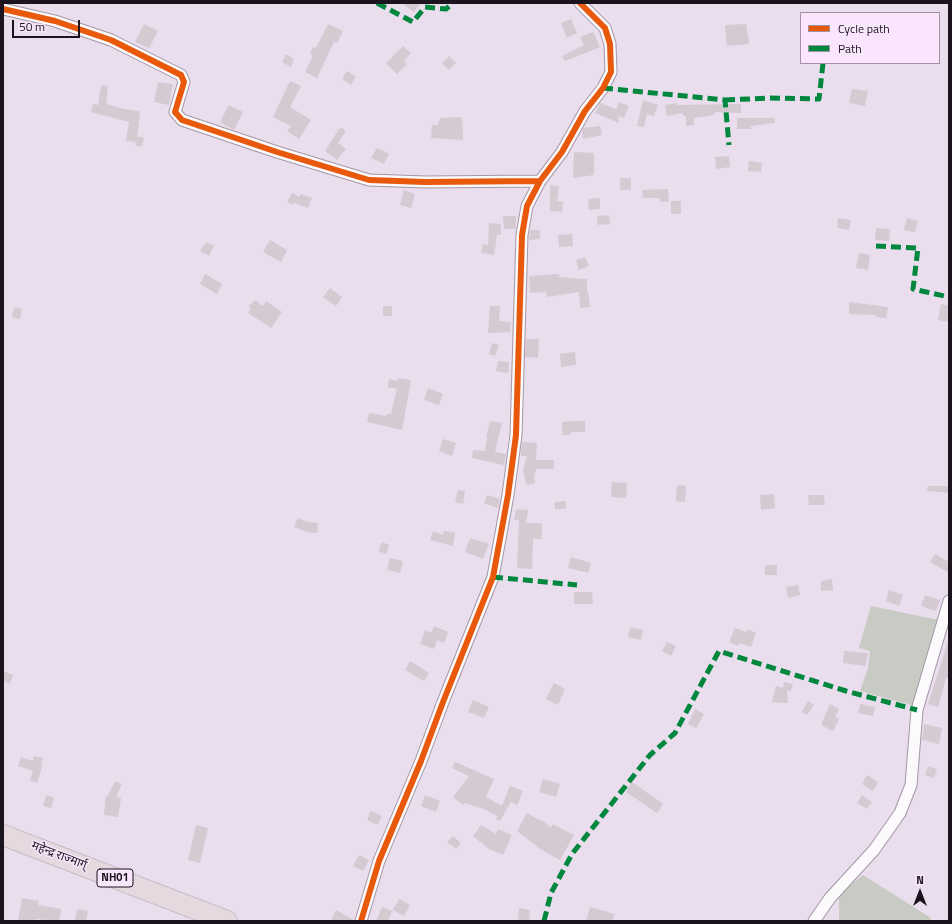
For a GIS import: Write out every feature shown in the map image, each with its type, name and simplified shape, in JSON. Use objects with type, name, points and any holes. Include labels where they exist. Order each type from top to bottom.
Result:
[{"type":"highway","name":"महेन्द्र राज्मार्ग्","points":[[3,835],[227,921]]},
{"type":"street","points":[[361,921],[379,861],[421,761],[493,577],[508,495],[516,436],[522,235],[528,206],[540,181],[562,152],[585,111],[603,88],[611,72],[610,44],[605,28],[580,3]]},
{"type":"street","points":[[3,9],[55,21],[111,40],[181,75],[184,82],[175,112],[182,120],[277,152],[369,180],[425,182],[540,181]]},
{"type":"street","points":[[814,921],[830,898],[874,850],[900,813],[911,785],[917,710],[949,601]]},
{"type":"shaded area","points":[[871,606],[939,620],[915,706],[860,691],[868,668],[870,651],[859,648]]},
{"type":"shaded area","points":[[863,875],[931,918],[929,921],[839,921],[839,895]]},
{"type":"building","points":[[401,3],[421,3],[414,12]]},
{"type":"building","points":[[571,19],[577,33],[567,38],[561,23]]},
{"type":"building","points":[[144,24],[158,31],[149,48],[135,42]]},
{"type":"building","points":[[328,24],[343,31],[337,43],[334,42],[317,78],[305,72],[313,55],[310,54],[313,47],[316,48]]},
{"type":"building","points":[[746,24],[749,44],[727,46],[725,25]]},
{"type":"building","points":[[593,32],[600,47],[565,61],[562,56],[584,45],[580,37]]},
{"type":"building","points":[[403,46],[411,53],[404,61],[407,64],[397,74],[386,63]]},
{"type":"building","points":[[286,54],[294,59],[291,67],[282,62]]},
{"type":"building","points":[[449,56],[456,63],[449,70],[442,63]]},
{"type":"building","points":[[347,71],[356,77],[351,85],[342,79]]},
{"type":"building","points":[[290,81],[301,86],[290,107],[311,120],[299,139],[287,131],[291,126],[273,117]]},
{"type":"building","points":[[158,82],[173,84],[169,105],[154,102]]},
{"type":"building","points":[[101,85],[108,86],[106,104],[124,109],[140,111],[137,138],[138,136],[144,138],[142,147],[135,145],[136,142],[126,141],[129,122],[91,112],[93,104],[98,105]]},
{"type":"building","points":[[852,89],[868,91],[865,106],[849,103]]},
{"type":"building","points":[[643,100],[658,105],[654,116],[647,114],[644,127],[637,126]]},
{"type":"building","points":[[619,102],[629,106],[624,118],[618,116],[619,123],[595,113],[600,103],[616,109]]},
{"type":"building","points":[[677,103],[677,105],[741,104],[741,113],[715,112],[715,115],[694,118],[694,125],[686,126],[686,116],[683,116],[683,113],[667,116],[665,105]]},
{"type":"building","points":[[229,105],[243,112],[234,130],[220,122]]},
{"type":"building","points":[[462,117],[463,140],[431,138],[432,125],[437,125],[441,118]]},
{"type":"building","points":[[737,118],[775,118],[775,123],[751,126],[751,129],[737,129]]},
{"type":"building","points":[[600,126],[602,135],[583,139],[583,128]]},
{"type":"building","points":[[342,128],[346,131],[338,143],[346,149],[337,160],[325,151],[339,129]]},
{"type":"building","points":[[377,148],[389,154],[384,164],[371,158]]},
{"type":"building","points":[[574,152],[594,153],[594,175],[573,178]]},
{"type":"building","points":[[729,156],[730,167],[716,169],[715,157]]},
{"type":"building","points":[[749,161],[762,163],[761,172],[748,171]]},
{"type":"building","points":[[620,178],[631,178],[631,190],[620,190]]},
{"type":"building","points":[[550,185],[559,186],[557,201],[563,202],[562,212],[550,211]]},
{"type":"building","points":[[668,189],[669,202],[660,202],[660,198],[643,198],[642,190]]},
{"type":"building","points":[[404,190],[415,194],[411,208],[400,205]]},
{"type":"building","points":[[292,193],[299,197],[301,194],[312,198],[308,208],[294,203],[293,205],[287,202]]},
{"type":"building","points":[[600,198],[600,209],[589,210],[588,199]]},
{"type":"building","points":[[671,201],[681,201],[681,214],[671,214]]},
{"type":"building","points":[[609,215],[610,224],[598,225],[597,216]]},
{"type":"building","points":[[503,216],[516,216],[516,229],[504,229]]},
{"type":"building","points":[[838,218],[851,220],[849,230],[837,228]]},
{"type":"building","points":[[907,218],[918,221],[915,232],[904,230]]},
{"type":"building","points":[[489,223],[501,224],[501,235],[497,235],[494,255],[481,253],[483,244],[488,245]]},
{"type":"building","points":[[876,228],[890,229],[889,241],[875,240]]},
{"type":"building","points":[[530,230],[540,230],[540,239],[529,240]]},
{"type":"building","points":[[572,234],[573,246],[559,247],[558,235]]},
{"type":"building","points":[[270,240],[287,250],[281,262],[263,252]]},
{"type":"building","points":[[206,242],[214,246],[209,256],[200,251]]},
{"type":"building","points":[[859,253],[870,255],[868,270],[856,268]]},
{"type":"building","points":[[585,257],[589,266],[579,270],[576,260]]},
{"type":"building","points":[[205,274],[222,284],[217,294],[200,284]]},
{"type":"building","points":[[559,274],[560,276],[556,277],[587,279],[587,292],[588,291],[590,307],[580,308],[579,292],[547,297],[546,292],[530,293],[529,276]]},
{"type":"building","points":[[330,288],[342,297],[336,306],[323,297]]},
{"type":"building","points":[[255,300],[263,306],[266,301],[282,312],[271,328],[248,313],[251,308],[249,306]]},
{"type":"building","points":[[849,302],[888,307],[886,318],[876,317],[877,315],[849,314]]},
{"type":"building","points":[[941,304],[949,306],[949,322],[938,320]]},
{"type":"building","points":[[383,306],[392,306],[392,316],[383,316]]},
{"type":"building","points":[[490,306],[500,306],[499,320],[511,322],[510,332],[488,333]]},
{"type":"building","points":[[14,307],[22,309],[20,319],[12,317]]},
{"type":"building","points":[[526,339],[539,339],[538,358],[525,357]]},
{"type":"building","points":[[492,343],[499,345],[495,356],[489,354]]},
{"type":"building","points":[[575,352],[576,365],[561,367],[560,354]]},
{"type":"building","points":[[498,361],[509,362],[508,373],[496,371]]},
{"type":"building","points":[[398,378],[411,380],[402,430],[367,422],[369,413],[386,416],[387,414],[391,414],[397,389],[388,387],[389,379],[397,381]]},
{"type":"building","points":[[428,388],[443,394],[439,405],[424,400]]},
{"type":"building","points":[[490,421],[502,423],[495,452],[506,454],[504,465],[472,458],[473,450],[485,451]]},
{"type":"building","points":[[585,421],[585,432],[571,432],[571,435],[562,435],[562,422]]},
{"type":"building","points":[[443,439],[456,443],[452,456],[439,451]]},
{"type":"building","points":[[522,442],[537,443],[536,460],[554,460],[554,469],[536,469],[534,477],[535,483],[526,485],[523,469],[527,456],[521,456]]},
{"type":"building","points":[[612,482],[627,483],[626,498],[611,497]]},
{"type":"building","points":[[677,485],[686,486],[685,502],[676,501]]},
{"type":"building","points":[[928,486],[949,486],[949,493],[927,491]]},
{"type":"building","points":[[458,490],[465,491],[463,504],[455,502]]},
{"type":"building","points":[[774,494],[775,508],[761,510],[760,495]]},
{"type":"building","points":[[487,495],[500,499],[498,508],[484,503]]},
{"type":"building","points":[[808,495],[824,495],[825,505],[809,505]]},
{"type":"building","points":[[566,501],[566,509],[555,509],[555,502]]},
{"type":"building","points":[[516,509],[528,510],[526,523],[542,523],[542,539],[533,539],[532,569],[517,568],[519,520],[514,520]]},
{"type":"building","points":[[298,518],[308,522],[318,523],[317,533],[307,532],[294,527]]},
{"type":"building","points":[[433,531],[443,535],[444,531],[455,533],[453,546],[430,540]]},
{"type":"building","points":[[470,538],[489,544],[483,559],[465,552]]},
{"type":"building","points":[[382,542],[389,545],[386,554],[378,551]]},
{"type":"building","points":[[935,554],[949,562],[949,573],[930,562]]},
{"type":"building","points":[[571,557],[591,563],[588,573],[568,568]]},
{"type":"building","points":[[390,558],[403,561],[400,573],[387,570]]},
{"type":"building","points":[[765,565],[777,565],[777,575],[765,575]]},
{"type":"building","points":[[832,579],[833,590],[821,591],[821,581]]},
{"type":"building","points":[[798,585],[800,595],[788,598],[786,587]]},
{"type":"building","points":[[889,590],[903,595],[899,606],[886,601]]},
{"type":"building","points":[[574,592],[592,592],[593,604],[574,604]]},
{"type":"building","points":[[925,595],[940,600],[936,611],[921,606]]},
{"type":"building","points":[[434,626],[448,632],[444,643],[437,640],[434,649],[420,644],[425,630],[431,633]]},
{"type":"building","points":[[630,627],[643,630],[641,640],[628,637]]},
{"type":"building","points":[[735,628],[746,632],[747,629],[756,633],[751,647],[739,643],[738,646],[729,642]]},
{"type":"building","points":[[667,642],[676,646],[671,656],[662,651]]},
{"type":"building","points":[[948,642],[949,674],[948,678],[946,678],[938,707],[928,704]]},
{"type":"building","points":[[844,651],[868,653],[865,666],[843,663]]},
{"type":"building","points":[[410,661],[429,673],[424,681],[405,670]]},
{"type":"building","points":[[3,671],[13,675],[10,684],[3,681]]},
{"type":"building","points":[[784,682],[793,684],[791,691],[787,690],[788,703],[772,702],[776,686],[783,688]]},
{"type":"building","points":[[554,683],[565,689],[558,705],[546,699]]},
{"type":"building","points":[[473,700],[489,707],[484,718],[468,712]]},
{"type":"building","points":[[808,701],[814,705],[807,715],[802,712]]},
{"type":"building","points":[[830,704],[839,709],[835,717],[839,719],[833,731],[821,725]]},
{"type":"building","points":[[860,704],[875,707],[873,716],[858,713]]},
{"type":"building","points":[[695,709],[704,714],[696,728],[688,724]]},
{"type":"building","points":[[924,724],[942,728],[939,744],[922,740]]},
{"type":"building","points":[[34,756],[43,758],[37,783],[30,780],[33,771],[18,766],[21,757],[33,761]]},
{"type":"building","points":[[455,762],[494,779],[486,797],[502,806],[510,786],[523,791],[517,805],[511,802],[500,821],[496,819],[497,816],[484,809],[465,803],[463,805],[453,797],[469,776],[452,768]]},
{"type":"building","points":[[928,766],[937,769],[934,778],[925,775]]},
{"type":"building","points":[[867,775],[878,782],[873,791],[862,784]]},
{"type":"building","points":[[543,779],[560,784],[556,797],[539,792]]},
{"type":"building","points":[[115,781],[122,784],[116,797],[121,798],[118,817],[104,815],[106,796],[108,796]]},
{"type":"building","points":[[632,782],[663,804],[657,813],[626,792]]},
{"type":"building","points":[[46,795],[54,798],[51,808],[43,806]]},
{"type":"building","points":[[425,795],[440,801],[436,812],[421,806]]},
{"type":"building","points":[[862,795],[872,802],[867,809],[857,803]]},
{"type":"building","points":[[371,811],[382,816],[378,825],[367,820]]},
{"type":"building","points":[[527,813],[541,821],[542,820],[551,828],[553,824],[574,835],[560,860],[540,849],[517,831]]},
{"type":"building","points":[[196,825],[208,828],[200,863],[188,860]]},
{"type":"building","points":[[481,825],[496,834],[498,829],[512,835],[503,855],[489,849],[473,836]]},
{"type":"building","points":[[453,836],[461,843],[456,849],[447,842]]},
{"type":"building","points":[[359,855],[369,860],[363,871],[353,866]]},
{"type":"building","points":[[22,898],[39,901],[38,905],[61,909],[59,921],[36,919],[35,921],[18,921]]},
{"type":"building","points":[[399,899],[410,905],[404,916],[393,910]]},
{"type":"building","points":[[382,907],[392,911],[388,921],[376,921]]},
{"type":"building","points":[[590,907],[615,914],[612,921],[586,921]]},
{"type":"building","points":[[519,908],[530,910],[529,921],[518,921]]},
{"type":"building","points":[[77,909],[88,911],[86,921],[75,921]]},
{"type":"building","points":[[336,910],[354,920],[354,921],[331,921]]},
{"type":"marked path","points":[[377,3],[413,22],[425,7],[446,9],[453,3]]},
{"type":"marked path","points":[[725,100],[770,98],[819,99],[823,64]]},
{"type":"marked path","points":[[603,88],[725,100],[729,145]]},
{"type":"marked path","points":[[876,246],[918,248],[913,289],[949,297]]},
{"type":"marked path","points":[[493,577],[577,585]]},
{"type":"marked path","points":[[544,921],[551,893],[572,854],[650,755],[675,733],[719,651],[846,691],[917,710]]},
{"type":"cycle path","points":[[361,921],[379,861],[421,761],[493,577],[508,495],[516,435],[522,235],[527,206],[540,181],[562,152],[585,111],[603,88],[611,72],[610,44],[605,28],[580,3]]},
{"type":"cycle path","points":[[3,9],[55,21],[111,40],[181,75],[184,82],[175,112],[182,120],[277,152],[369,180],[425,182],[540,181]]}]
